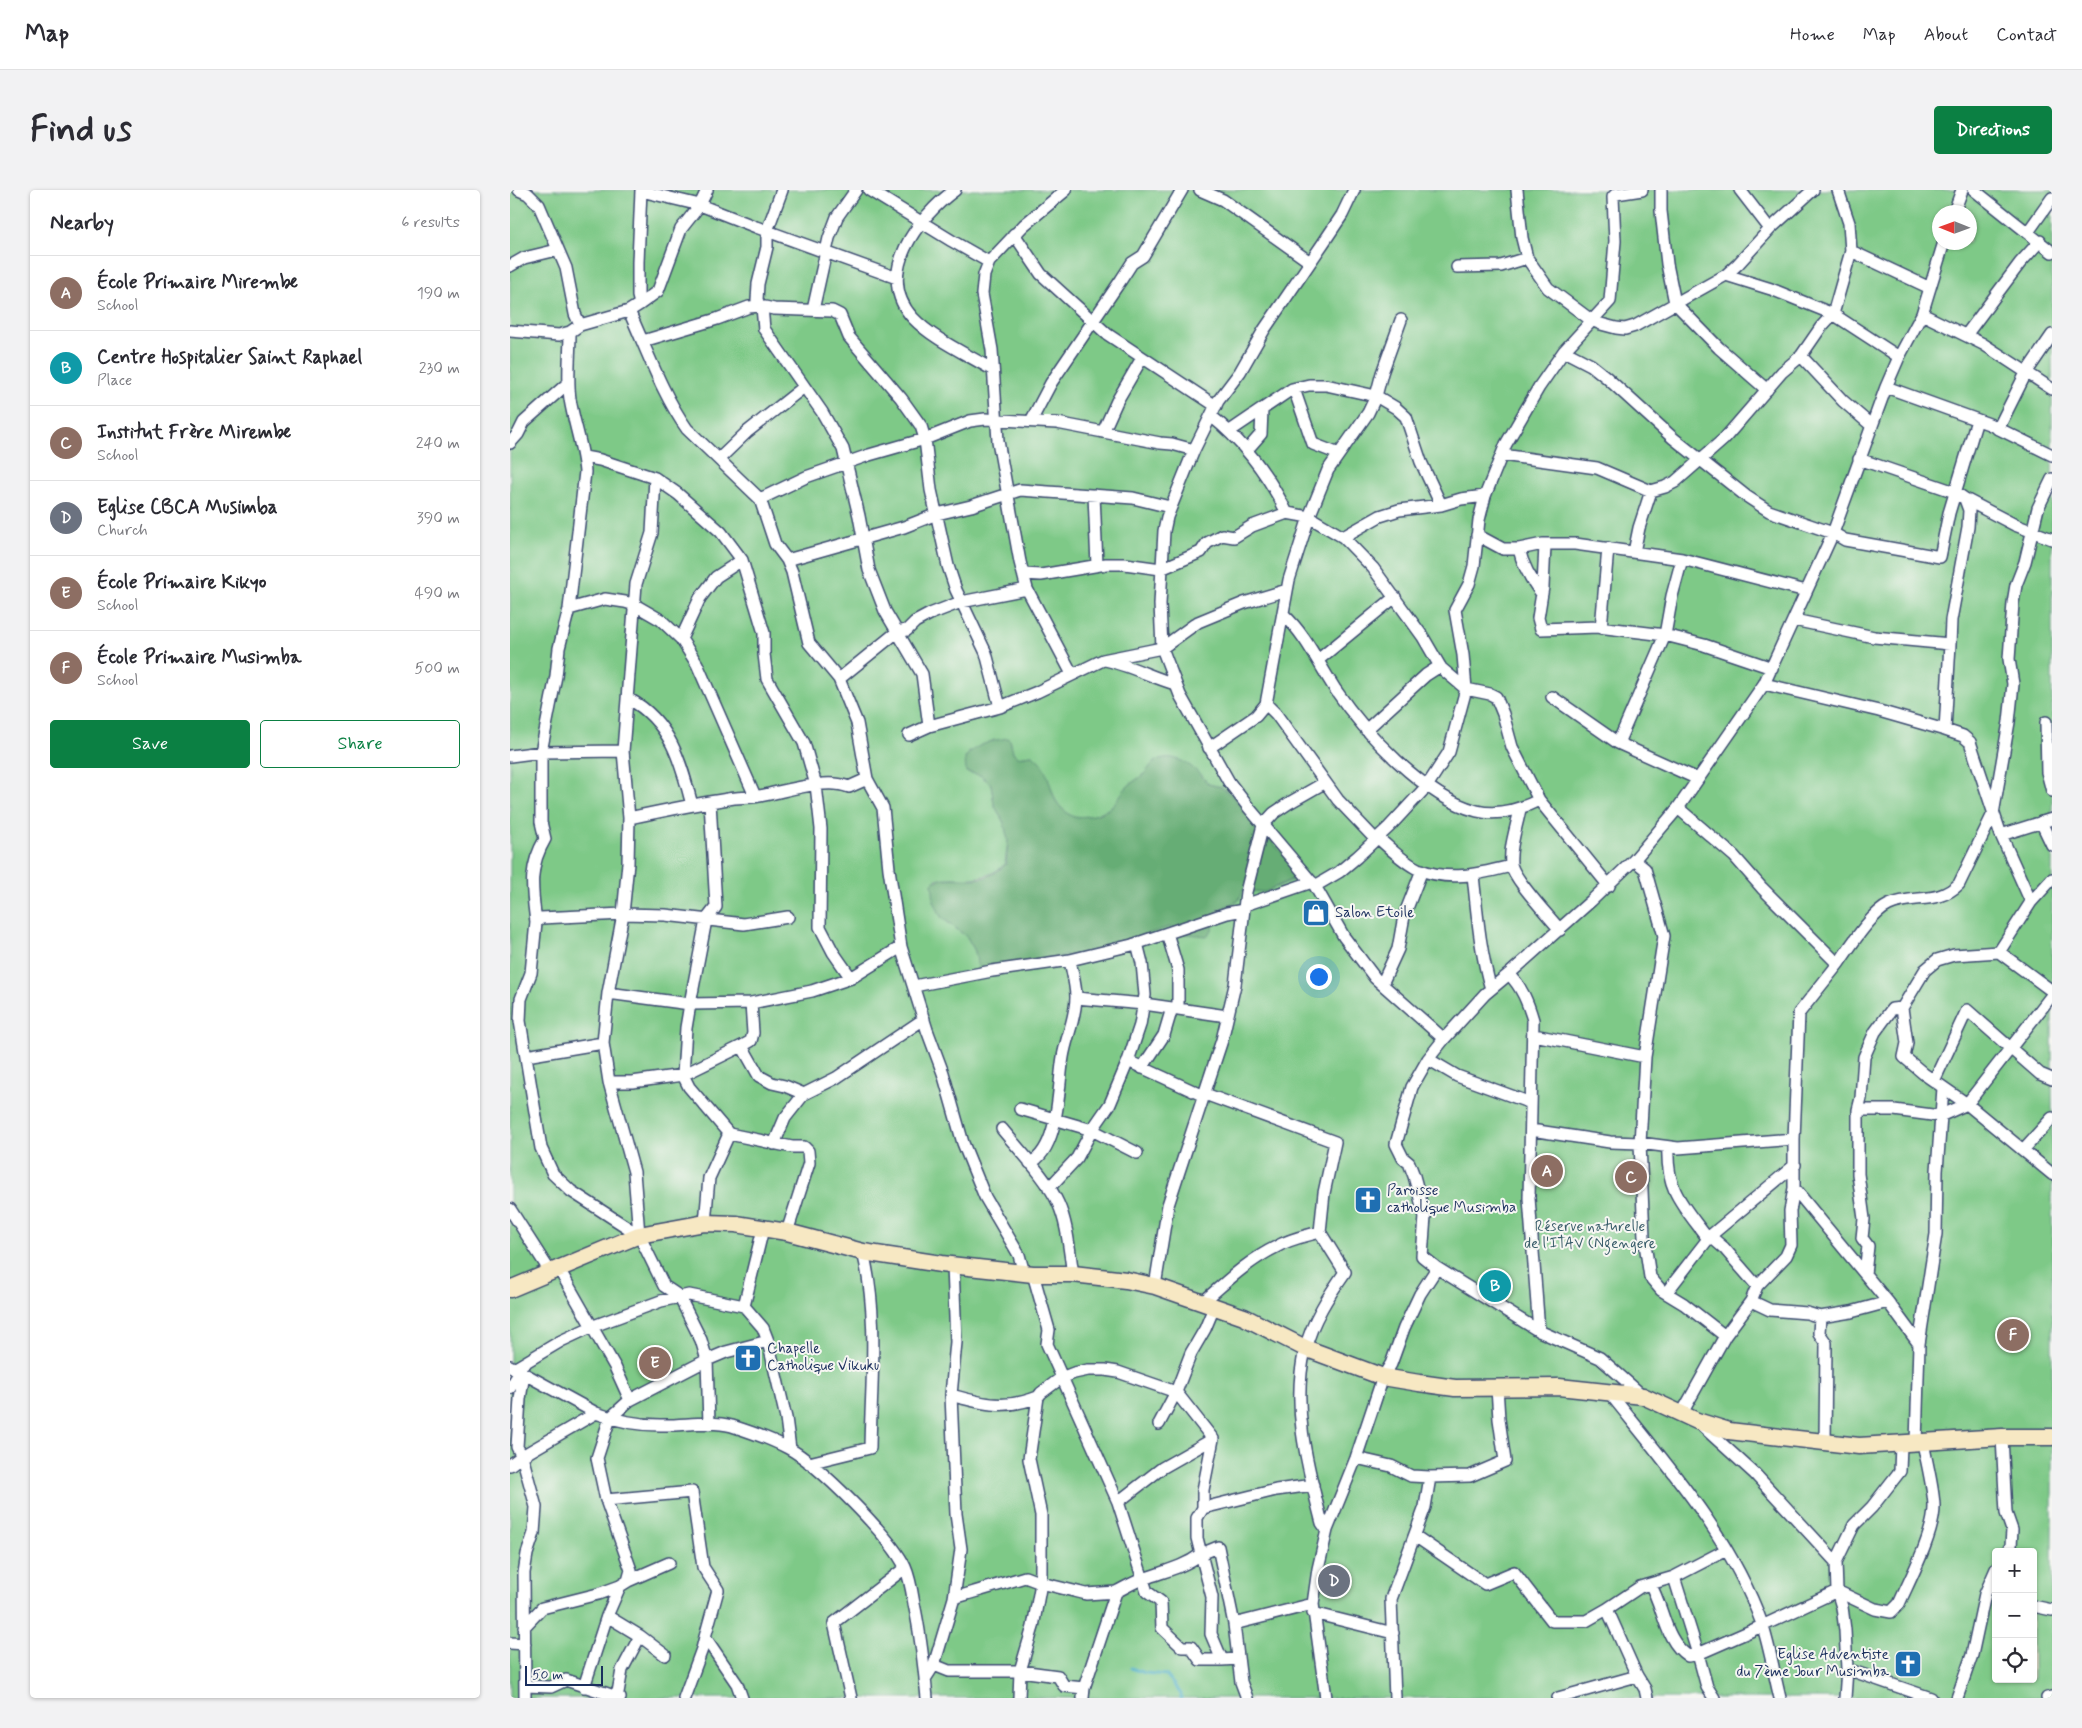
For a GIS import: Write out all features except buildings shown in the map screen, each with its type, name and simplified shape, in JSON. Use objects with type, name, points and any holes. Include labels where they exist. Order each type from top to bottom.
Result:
[{"type":"street","points":[[519,190],[528,194],[539,205],[566,268],[575,314],[580,325]]},
{"type":"street","points":[[510,331],[558,335],[570,332],[580,325],[629,311],[640,304],[658,290],[681,230],[700,205],[707,190]]},
{"type":"street","points":[[782,190],[767,231],[767,247],[758,284],[757,300],[761,307],[764,329],[834,430],[843,449],[869,570],[885,611],[922,674],[929,726]]},
{"type":"street","points":[[813,310],[826,252],[837,217],[856,190]]},
{"type":"street","points":[[869,190],[989,262]]},
{"type":"street","points":[[955,190],[937,203],[908,242],[899,263],[897,278],[900,296],[906,309],[926,330],[993,370]]},
{"type":"street","points":[[1066,190],[1014,234],[989,262],[984,275],[982,294],[992,350],[996,420],[1002,469],[1009,493],[1020,562],[1027,589],[1072,674]]},
{"type":"street","points":[[1031,421],[1051,383],[1132,263],[1138,261],[1143,256],[1182,190]]},
{"type":"street","points":[[1200,190],[1223,200],[1310,262]]},
{"type":"street","points":[[1354,190],[1342,215],[1264,330],[1240,372],[1213,411],[1170,507],[1164,531],[1161,569],[1162,648],[1175,684],[1229,782],[1313,884],[1354,952],[1382,984],[1444,1039]]},
{"type":"street","points":[[1517,190],[1522,238],[1528,258],[1548,288],[1591,320],[1610,328],[1625,329],[1635,326],[1726,275],[1770,228],[1813,190]]},
{"type":"street","points":[[914,986],[992,971],[1070,960],[1138,943],[1313,884],[1339,872],[1377,839],[1427,786],[1449,752],[1466,689],[1463,655],[1455,610],[1470,584],[1474,566],[1476,535],[1485,496],[1522,414],[1564,350],[1610,301],[1615,242],[1612,198],[1616,194],[1642,190]]},
{"type":"street","points":[[1661,190],[1664,238],[1674,303],[1719,348],[1767,390]]},
{"type":"street","points":[[1740,190],[1770,228]]},
{"type":"street","points":[[1502,455],[1597,468],[1651,491],[1675,482],[1724,439],[1782,372],[1802,356],[1821,327],[1833,314],[1851,251],[1849,223],[1838,190]]},
{"type":"street","points":[[1957,205],[1962,190]]},
{"type":"street","points":[[1974,190],[2052,252]]},
{"type":"street","points":[[640,304],[638,296],[638,262],[641,191],[700,205],[897,278]]},
{"type":"street","points":[[2028,232],[2052,198]]},
{"type":"street","points":[[1014,234],[1041,274],[1093,322],[1213,411],[1257,461],[1277,492],[1287,513]]},
{"type":"street","points":[[1966,335],[2015,269],[2040,241]]},
{"type":"street","points":[[510,266],[524,258],[557,250]]},
{"type":"street","points":[[1643,1396],[1600,1358],[1539,1331],[1437,1268],[1422,1256],[1425,1217],[1409,1163],[1402,1158],[1396,1144],[1412,1087],[1428,1059],[1444,1039],[1490,989],[1560,930],[1609,886],[1634,860],[1678,808],[1764,684],[1833,533],[1886,387],[1899,357],[1922,314],[1942,250]]},
{"type":"street","points":[[1851,251],[1930,288]]},
{"type":"street","points":[[1457,267],[1501,266],[1528,258]]},
{"type":"street","points":[[1726,275],[1770,289],[1833,314],[1899,357]]},
{"type":"street","points":[[643,341],[749,308],[832,311],[840,315],[848,337],[911,411],[921,426],[925,438],[932,490],[948,566],[961,602],[986,653],[1000,707]]},
{"type":"street","points":[[629,311],[680,420],[696,440],[720,459],[760,499],[775,544],[787,560],[792,572],[808,643],[839,680],[857,723],[866,779],[884,808],[889,869],[901,947],[963,1143],[985,1197],[1028,1274],[1049,1330],[1047,1344],[1118,1502],[1147,1592],[1161,1602],[1162,1628],[1182,1647],[1191,1647],[1200,1660],[1238,1659]]},
{"type":"street","points":[[1922,314],[1983,344],[2052,390]]},
{"type":"street","points":[[1209,748],[1256,716],[1266,704],[1287,590],[1309,517],[1328,470],[1368,413],[1376,396],[1382,373],[1402,320]]},
{"type":"street","points":[[570,332],[568,383],[570,400],[584,457],[585,472],[570,609],[559,648],[556,676],[541,752],[541,822],[545,839],[537,852],[531,880],[536,922],[531,973],[521,999],[520,1021],[541,1148],[553,1174],[571,1191],[639,1235]]},
{"type":"street","points":[[1998,429],[2026,373],[2052,335]]},
{"type":"street","points":[[1564,350],[1591,365],[1673,438],[1746,496],[1768,511],[1833,533],[1846,540],[1940,557],[1949,513],[1977,420]]},
{"type":"street","points":[[1802,356],[1843,401],[1872,426]]},
{"type":"street","points":[[1103,432],[1117,401],[1142,358]]},
{"type":"street","points":[[510,442],[518,434],[524,422],[568,383]]},
{"type":"street","points":[[1230,431],[1294,389],[1309,385],[1326,385],[1376,396],[1396,408],[1406,417],[1421,462],[1441,505]]},
{"type":"street","points":[[720,459],[747,432],[804,386]]},
{"type":"street","points":[[1886,387],[1977,420],[2052,456]]},
{"type":"street","points":[[1294,389],[1313,444],[1339,454]]},
{"type":"street","points":[[1247,450],[1261,434],[1262,410]]},
{"type":"street","points":[[760,499],[791,483],[970,421],[996,420],[1057,423],[1160,444],[1172,444],[1194,450]]},
{"type":"street","points":[[584,457],[600,460],[655,478],[678,494],[721,532],[742,560],[764,633],[767,679],[804,743],[816,785],[821,829],[820,927],[833,952],[851,978]]},
{"type":"street","points":[[1860,459],[1955,492],[2015,525],[2032,530],[2052,540]]},
{"type":"street","points":[[655,478],[652,534],[636,584],[629,699],[623,751],[629,818],[628,863],[623,914],[608,993],[604,1043],[609,1082],[634,1172],[639,1235],[664,1286],[679,1296],[701,1340],[707,1360],[709,1424]]},
{"type":"street","points":[[1682,1413],[1725,1336],[1751,1301],[1757,1286],[1786,1256],[1791,1246],[1790,1211],[1794,1188],[1799,1013],[1874,916],[1886,906],[1903,900],[1940,897],[1951,892],[1958,884],[1993,814],[2009,722],[2013,684],[2009,659],[2013,603],[2038,508],[2052,479]]},
{"type":"street","points":[[787,560],[822,552],[904,527],[937,514],[971,506],[1009,493],[1029,490],[1133,498],[1170,507]]},
{"type":"street","points":[[1634,552],[1639,528],[1651,491]]},
{"type":"street","points":[[1094,495],[1097,565]]},
{"type":"street","points":[[1343,537],[1380,516],[1399,510],[1441,505],[1461,499],[1485,496]]},
{"type":"street","points":[[1945,730],[1950,620],[1968,527],[1969,510],[1965,499]]},
{"type":"street","points":[[1023,574],[1041,575],[1097,565],[1125,564],[1161,569],[1201,552],[1207,543],[1222,534],[1234,537],[1252,526],[1287,513],[1309,517],[1343,537],[1373,568],[1423,637],[1440,666],[1466,689],[1496,697],[1504,714],[1512,747],[1539,800],[1609,886]]},
{"type":"street","points":[[1476,535],[1503,549],[1575,544],[1682,559],[1806,591]]},
{"type":"street","points":[[1544,545],[1542,594],[1538,618],[1541,629],[1601,628],[1665,635],[1772,668]]},
{"type":"street","points":[[1601,628],[1608,548]]},
{"type":"street","points":[[1519,549],[1527,571],[1542,594]]},
{"type":"street","points":[[1618,743],[1665,635],[1672,596],[1682,559]]},
{"type":"street","points":[[681,638],[700,598],[716,577],[742,560]]},
{"type":"street","points":[[839,680],[897,632],[907,630],[915,622],[930,614],[961,602],[1027,589]]},
{"type":"street","points":[[909,735],[929,726],[1000,707],[1037,692],[1103,660],[1162,648],[1198,622],[1244,603],[1287,590]]},
{"type":"street","points":[[1318,660],[1395,597]]},
{"type":"street","points":[[570,609],[605,599],[635,605],[661,620],[681,638],[696,664],[756,796]]},
{"type":"street","points":[[1283,614],[1294,624],[1335,688],[1366,730],[1427,786],[1461,806],[1479,811],[1520,809],[1539,800]]},
{"type":"street","points":[[1794,620],[1874,638],[1950,644]]},
{"type":"street","points":[[1103,660],[1122,664],[1175,684]]},
{"type":"street","points":[[1366,730],[1426,675],[1440,666]]},
{"type":"street","points":[[1764,684],[1879,711],[1963,736],[1970,742],[2001,835],[2031,902]]},
{"type":"street","points":[[1552,697],[1618,743],[1698,779]]},
{"type":"street","points":[[629,699],[645,708],[664,731],[682,767],[692,805]]},
{"type":"street","points":[[1266,704],[1276,714],[1338,800],[1377,839],[1405,860],[1422,870],[1457,877],[1512,866]]},
{"type":"street","points":[[2046,722],[2047,772],[2052,791]]},
{"type":"street","points":[[510,756],[541,752],[623,751]]},
{"type":"street","points":[[629,818],[692,805],[816,785],[840,783],[850,787],[866,779]]},
{"type":"street","points":[[1156,1286],[1168,1205],[1217,1059],[1228,1016],[1235,985],[1245,908],[1263,825],[1274,813],[1324,783]]},
{"type":"street","points":[[710,802],[716,907],[706,920],[686,1028],[683,1074],[689,1087],[729,1134],[774,1144],[804,1147],[808,1150],[809,1163],[787,1232]]},
{"type":"street","points":[[1678,808],[1734,856],[1762,888],[1838,964]]},
{"type":"street","points":[[1520,809],[1512,866],[1517,876],[1560,930]]},
{"type":"street","points":[[2001,835],[2046,820],[2052,845]]},
{"type":"street","points":[[1634,860],[1645,869],[1664,936],[1646,1057],[1640,1143],[1644,1237],[1650,1277],[1666,1293],[1684,1304],[1725,1336]]},
{"type":"street","points":[[1382,984],[1398,949],[1404,916],[1422,870]]},
{"type":"street","points":[[1473,875],[1480,934],[1490,989]]},
{"type":"street","points":[[1999,952],[2031,902],[2052,879]]},
{"type":"street","points":[[536,922],[541,918],[623,914],[744,924],[788,916]]},
{"type":"street","points":[[1142,1068],[1164,1035],[1175,1008],[1178,970],[1167,933]]},
{"type":"street","points":[[1049,1188],[1077,1158],[1092,1130],[1110,1104],[1128,1061],[1140,1025],[1144,1004],[1144,977],[1138,943]]},
{"type":"street","points":[[608,993],[690,1004],[751,1003],[812,991],[851,978],[901,947]]},
{"type":"street","points":[[1858,1110],[1894,1110],[1940,1116],[1967,1104],[2052,993],[1999,952],[1954,955],[1937,960],[1925,970],[1902,1008],[1907,1042],[1904,1057],[1939,1085],[1967,1104],[2052,1174]]},
{"type":"street","points":[[1030,1163],[1038,1159],[1055,1120],[1063,1056],[1076,998],[1070,960]]},
{"type":"street","points":[[1509,974],[1517,983],[1528,1002],[1533,1020],[1529,1198],[1539,1331]]},
{"type":"street","points":[[1076,998],[1144,1004],[1228,1016]]},
{"type":"street","points":[[609,1082],[632,1082],[683,1074],[742,1046],[750,1041],[753,1033],[751,1003]]},
{"type":"street","points":[[1865,1274],[1868,1246],[1862,1238],[1864,1219],[1858,1174],[1858,1110],[1861,1098],[1864,1057],[1875,1032],[1892,1009],[1902,1008]]},
{"type":"street","points":[[1845,1698],[1847,1669],[1846,1630],[1837,1591],[1836,1562],[1854,1525],[1877,1501],[1900,1471],[1913,1443],[1919,1344],[1936,1234],[1940,1116],[1939,1085],[1967,1010],[2040,1074],[2052,1079]]},
{"type":"street","points":[[774,1144],[785,1118],[804,1094],[836,1078],[924,1019]]},
{"type":"street","points":[[1534,1035],[1646,1057]]},
{"type":"street","points":[[526,1056],[604,1043]]},
{"type":"street","points":[[742,1046],[759,1076],[772,1083],[786,1086],[804,1094]]},
{"type":"street","points":[[1428,1059],[1457,1076],[1531,1103]]},
{"type":"street","points":[[1128,1061],[1204,1095],[1335,1142],[1324,1193],[1320,1232],[1345,1272],[1324,1302],[1305,1348],[1301,1374],[1301,1413],[1306,1460],[1322,1523],[1327,1530]]},
{"type":"street","points":[[1020,1109],[1092,1130],[1137,1153]]},
{"type":"street","points":[[2023,1150],[2052,1118]]},
{"type":"street","points":[[1002,1129],[1058,1201],[1065,1223],[1073,1274]]},
{"type":"street","points":[[1531,1130],[1610,1142],[1640,1143],[1668,1147],[1794,1139]]},
{"type":"street","points":[[705,1223],[709,1178],[729,1134]]},
{"type":"street","points":[[1668,1147],[1669,1180],[1678,1198],[1709,1238],[1724,1248],[1757,1286]]},
{"type":"street","points":[[1666,1293],[1709,1238],[1794,1165]]},
{"type":"street","points":[[1794,1188],[1888,1302],[1919,1344]]},
{"type":"street","points":[[510,1209],[555,1271],[591,1327],[615,1367],[630,1400]]},
{"type":"street","points":[[510,1289],[639,1235],[705,1223],[736,1224],[763,1230],[787,1232],[863,1252],[953,1266],[1028,1274],[1073,1274],[1126,1280],[1156,1286],[1244,1316],[1305,1348],[1383,1377],[1456,1388],[1559,1387],[1643,1396],[1697,1421],[1729,1431],[1859,1446],[2002,1437],[2052,1437]]},
{"type":"street","points":[[744,1306],[763,1230]]},
{"type":"street","points":[[1159,1424],[1176,1392],[1190,1353],[1205,1329],[1209,1303],[1231,1278],[1275,1247],[1297,1238],[1320,1232]]},
{"type":"street","points":[[809,1463],[870,1448],[873,1343],[870,1278],[863,1252]]},
{"type":"street","points":[[925,1679],[934,1665],[954,1598],[961,1548],[956,1514],[950,1395],[956,1342],[953,1266]]},
{"type":"street","points":[[1328,1697],[1313,1608],[1318,1569],[1327,1530],[1356,1458],[1383,1377],[1391,1364],[1404,1328],[1420,1294],[1437,1268]]},
{"type":"street","points":[[510,1388],[517,1370],[561,1341],[591,1327],[661,1301],[690,1295],[744,1306],[763,1328],[768,1341],[786,1418],[790,1449]]},
{"type":"street","points":[[1751,1301],[1770,1310],[1807,1313],[1820,1317],[1851,1312],[1888,1302]]},
{"type":"street","points":[[1820,1317],[1819,1333],[1826,1343],[1825,1442]]},
{"type":"street","points":[[584,1687],[607,1616],[631,1570],[606,1500],[597,1458],[610,1418],[630,1400],[707,1360],[726,1352],[768,1341]]},
{"type":"street","points":[[517,1370],[596,1413],[610,1418],[638,1424],[660,1426],[709,1424],[730,1426],[768,1438],[790,1449],[809,1463],[868,1519],[893,1548],[905,1568],[911,1586],[920,1630],[927,1698]]},
{"type":"street","points":[[517,1370],[520,1399],[517,1447],[522,1456],[536,1507],[534,1532],[527,1554],[524,1573],[525,1692],[551,1687],[566,1680],[618,1697],[622,1670],[640,1636]]},
{"type":"street","points":[[950,1395],[996,1405],[1020,1404],[1038,1397],[1061,1378],[1080,1372],[1105,1370],[1118,1372],[1176,1392],[1213,1439],[1203,1490],[1203,1508],[1197,1518],[1197,1538],[1212,1597],[1211,1634],[1222,1660]]},
{"type":"street","points":[[1356,1458],[1391,1466],[1411,1476],[1430,1478],[1470,1476],[1505,1461],[1497,1387]]},
{"type":"street","points":[[1608,1391],[1709,1520],[1738,1570],[1762,1626],[1780,1698]]},
{"type":"street","points":[[1019,1698],[1020,1672],[1041,1583],[1041,1515],[1030,1458],[1038,1397]]},
{"type":"street","points":[[510,1465],[596,1413]]},
{"type":"street","points":[[1697,1421],[1755,1474],[1836,1562]]},
{"type":"street","points":[[2002,1437],[2006,1513],[2012,1530],[2010,1548]]},
{"type":"street","points":[[1118,1502],[1162,1468],[1213,1439]]},
{"type":"street","points":[[1837,1591],[1875,1609],[1891,1612],[1899,1604],[1926,1541],[1934,1507],[1913,1443]]},
{"type":"street","points":[[1395,1698],[1391,1599],[1425,1508],[1430,1478]]},
{"type":"street","points":[[1203,1508],[1276,1490],[1313,1485]]},
{"type":"street","points":[[606,1500],[692,1492],[702,1568],[718,1590],[705,1637],[684,1698]]},
{"type":"street","points":[[1415,1536],[1485,1584],[1514,1572],[1552,1621],[1586,1621],[1640,1588],[1674,1577],[1726,1550]]},
{"type":"street","points":[[954,1598],[1025,1577],[1086,1594],[1116,1592],[1144,1578],[1169,1571],[1218,1547],[1234,1624],[1241,1682],[1247,1698]]},
{"type":"street","points":[[524,1627],[542,1608],[598,1594],[670,1563]]},
{"type":"street","points":[[851,1698],[834,1623],[905,1568]]},
{"type":"street","points":[[1674,1577],[1708,1687],[1714,1698]]},
{"type":"street","points":[[1650,1584],[1663,1620],[1678,1650],[1688,1656],[1698,1654],[1837,1591]]},
{"type":"street","points":[[934,1665],[949,1671],[1020,1672],[1058,1676],[1064,1686],[1084,1693],[1116,1592]]},
{"type":"street","points":[[1957,1698],[1990,1596]]},
{"type":"street","points":[[2037,1607],[2052,1610]]},
{"type":"street","points":[[1234,1624],[1313,1608],[1393,1633]]},
{"type":"street","points":[[1607,1609],[1637,1676],[1645,1689],[1647,1698]]},
{"type":"street","points":[[607,1616],[640,1636],[665,1655]]},
{"type":"street","points":[[705,1637],[737,1684],[742,1698]]},
{"type":"street","points":[[510,1643],[525,1644]]},
{"type":"street","points":[[1847,1669],[1931,1698]]},
{"type":"street","points":[[1558,1698],[1576,1696],[1637,1676]]},
{"type":"street","points":[[2047,1698],[2052,1697]]},
{"type":"green space","name":"Réserve naturelle de l'ITAV (Ngengere","points":[[510,190],[2052,190],[2052,1698],[510,1698]],"holes":[[[994,740],[1010,740],[1013,752],[1017,757],[1032,755],[1045,771],[1056,801],[1073,817],[1092,816],[1108,809],[1119,799],[1127,787],[1149,770],[1201,774],[1208,784],[1221,787],[1230,794],[1275,845],[1299,878],[1268,889],[1243,890],[1232,905],[1224,907],[1214,915],[1170,927],[978,968],[975,951],[967,937],[941,917],[936,879],[980,877],[997,871],[1005,864],[1008,840],[1004,823],[994,804],[991,784],[980,775],[966,772],[969,752]]]},
{"type":"green space","points":[[1008,738],[1017,757],[1032,755],[1042,764],[1056,801],[1073,817],[1090,816],[1107,810],[1127,787],[1160,759],[1176,759],[1184,762],[1191,766],[1208,784],[1221,787],[1230,794],[1301,875],[1265,892],[1243,890],[1239,900],[1217,912],[1213,929],[1207,936],[1179,933],[1170,927],[1084,953],[978,968],[975,951],[967,937],[941,917],[934,901],[932,883],[937,880],[950,878],[973,879],[986,877],[1006,864],[1008,840],[1004,823],[994,804],[991,784],[980,775],[966,772],[965,758],[978,746]]},
{"type":"waterway","points":[[1131,1668],[1145,1673],[1166,1675],[1181,1694],[1181,1698]]},
{"type":"place","name":"Salon Etoile","points":[[1316,913]]},
{"type":"place","name":"École Primaire Mirembe","points":[[1547,1171]]},
{"type":"place","name":"Institut Frère Mirembe","points":[[1631,1177]]},
{"type":"place","name":"Paroisse catholique Musimba","points":[[1368,1200]]},
{"type":"place","name":"Centre Hospitalier Saint Raphael","points":[[1495,1286]]},
{"type":"place","name":"École Primaire Musimba","points":[[2013,1335]]},
{"type":"place","name":"Chapelle Catholique Vikuku","points":[[748,1358]]},
{"type":"place","name":"École Primaire Kikyo","points":[[655,1363]]},
{"type":"place","name":"Eglise CBCA Musimba","points":[[1334,1581]]},
{"type":"place","name":"Eglise Adventiste du 7ème Jour Musimba","points":[[1908,1664]]}]
